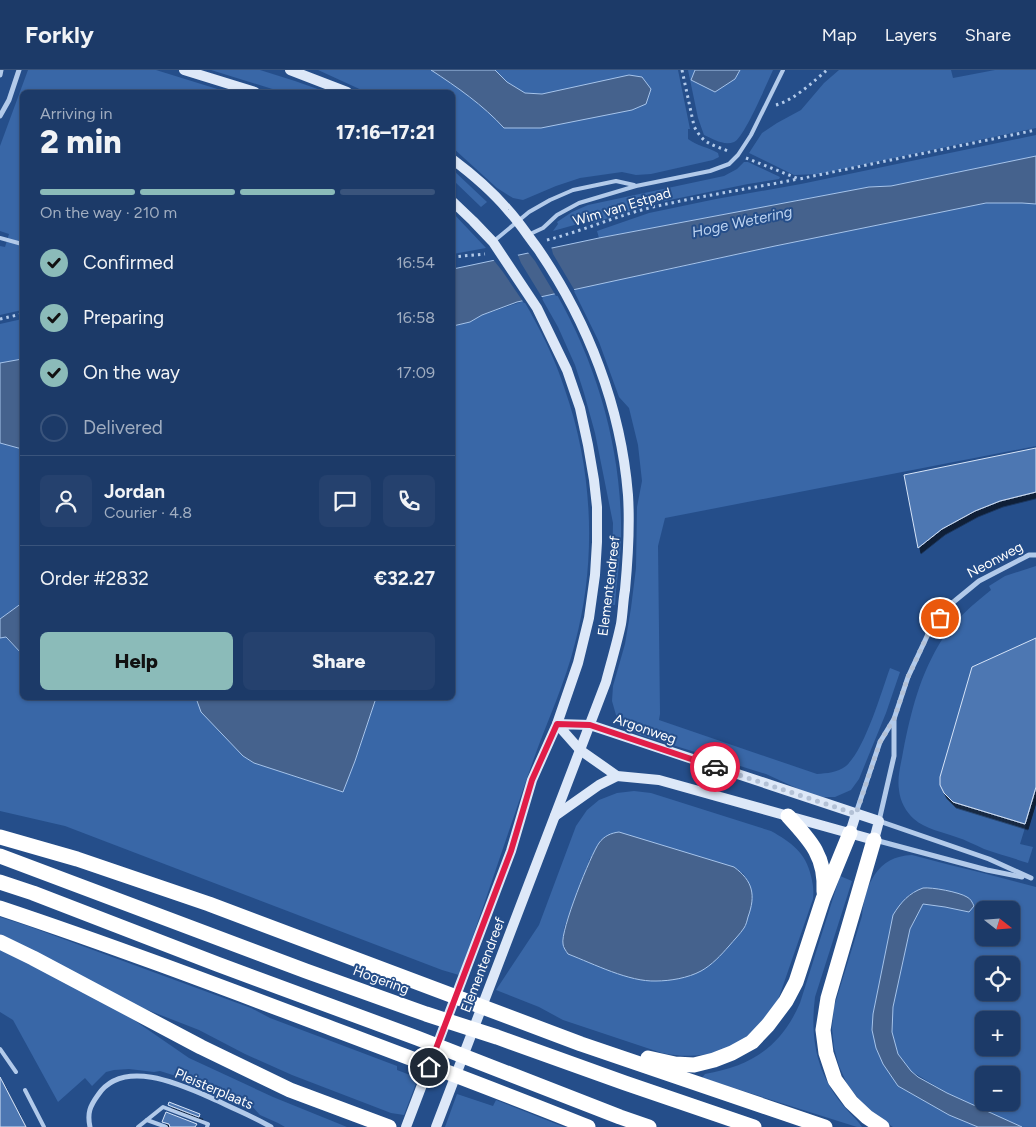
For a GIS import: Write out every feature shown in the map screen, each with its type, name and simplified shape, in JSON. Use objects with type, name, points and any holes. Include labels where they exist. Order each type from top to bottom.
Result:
[{"type":"highway","points":[[788,816],[808,838],[820,858],[824,878],[823,899]]},
{"type":"highway","points":[[581,1044],[675,1064],[694,1065],[732,1053],[752,1042],[786,1001],[796,982],[823,899],[850,832]]},
{"type":"highway","points":[[0,837],[77,860],[209,904],[581,1044],[824,1127]]},
{"type":"highway","points":[[874,840],[828,998],[823,1030],[826,1053],[835,1080],[851,1102],[882,1127]]},
{"type":"highway","name":"Hogering","points":[[0,856],[306,971],[497,1037],[624,1084],[754,1127]]},
{"type":"highway","points":[[0,882],[649,1127]]},
{"type":"highway","points":[[0,908],[178,970],[479,1083],[588,1127]]},
{"type":"highway","points":[[0,942],[194,1043],[290,1090],[389,1127]]},
{"type":"main road","points":[[184,70],[248,90]]},
{"type":"main road","points":[[290,70],[342,90]]},
{"type":"main road","name":"Elementendreef","points":[[436,1127],[606,682],[621,624],[629,528],[628,495],[612,404],[600,367],[570,301],[554,272],[509,210],[470,172],[455,160]]},
{"type":"main road","name":"Elementendreef","points":[[406,1127],[511,851],[532,780],[557,724],[578,663],[589,618],[598,542],[597,507],[590,454],[580,408],[567,370],[537,308],[492,242],[455,204]]},
{"type":"main road","name":"Argonweg","points":[[557,724],[590,725],[879,821]]},
{"type":"main road","name":"Argonweg","points":[[557,724],[580,750],[617,776],[659,780],[874,840]]},
{"type":"main road","points":[[555,816],[599,785],[617,776]]},
{"type":"main road","name":"Neonweg","points":[[850,832],[856,814]]},
{"type":"main road","name":"Neonweg","points":[[874,840],[879,821]]},
{"type":"street","points":[[0,75],[1,70]]},
{"type":"street","points":[[0,116],[10,100],[19,70]]},
{"type":"street","name":"Neonweg","points":[[856,814],[880,742],[894,719],[908,677],[929,632],[951,604],[979,580],[1029,556],[1036,555]]},
{"type":"street","name":"Neonweg","points":[[879,821],[894,756],[894,719]]},
{"type":"street","name":"Argonweg","points":[[879,821],[989,860],[1034,879]]},
{"type":"street","name":"Argonweg","points":[[874,840],[987,870],[1034,879]]},
{"type":"street","name":"Pleisterplaats","points":[[90,1127],[91,1104],[101,1090],[117,1079],[139,1076],[171,1081],[233,1108],[270,1127]]},
{"type":"lane","points":[[528,235],[542,228],[556,215],[579,203],[636,186],[729,164],[738,155],[751,135],[783,70]]},
{"type":"lane","points":[[492,242],[529,212],[573,190],[616,181],[636,186]]},
{"type":"lane","points":[[0,238],[20,243]]},
{"type":"lane","points":[[0,1049],[16,1072]]},
{"type":"lane","points":[[25,1090],[44,1127]]},
{"type":"lane","points":[[138,1127],[163,1107],[208,1124],[207,1127]]},
{"type":"lane","points":[[147,1120],[166,1127]]},
{"type":"path","points":[[682,70],[694,126],[705,142],[799,179]]},
{"type":"path","points":[[764,110],[783,103],[827,70]]},
{"type":"path","name":"Wim van Estpad","points":[[545,240],[661,205],[799,179],[1036,130]]},
{"type":"path","points":[[455,258],[486,254]]},
{"type":"path","points":[[0,319],[20,314]]},
{"type":"shaded area","points":[[28,70],[156,70],[221,90],[21,90]]},
{"type":"shaded area","points":[[211,70],[260,70],[320,90],[276,90]]},
{"type":"shaded area","points":[[318,70],[431,70],[460,89],[491,114],[504,128],[542,94],[524,93],[507,82],[495,70],[678,70],[690,129],[688,129],[688,139],[718,153],[719,157],[651,174],[636,175],[622,172],[580,178],[523,200],[513,198],[497,188],[455,150],[455,90],[362,90]]},
{"type":"shaded area","points":[[688,70],[695,70],[691,79],[735,79],[740,70],[773,70],[749,121],[734,142],[722,143],[704,135],[698,118]]},
{"type":"shaded area","points":[[839,70],[951,70],[953,78],[995,70],[1036,70],[1036,128],[819,174],[794,175],[749,153],[762,133],[801,110],[824,83]]},
{"type":"shaded area","points":[[20,92],[20,310],[0,315],[0,246],[5,247],[9,234],[0,231],[0,146]]},
{"type":"shaded area","points":[[1036,135],[1036,156],[891,186],[869,187],[599,238],[597,231],[649,213],[801,184]]},
{"type":"shaded area","points":[[744,162],[748,162],[780,177],[779,179],[655,203],[593,223],[592,220],[553,231],[558,224],[557,222],[572,212],[588,205],[724,176],[737,169]]},
{"type":"shaded area","points":[[455,172],[487,202],[481,207],[455,182]]},
{"type":"shaded area","points":[[986,203],[1036,204],[1036,446],[665,518],[658,546],[659,720],[817,774],[832,772],[846,766],[860,747],[872,720],[890,668],[900,672],[886,713],[859,779],[851,790],[835,797],[823,797],[805,792],[766,774],[637,734],[625,726],[616,715],[612,701],[613,686],[625,644],[636,568],[637,507],[642,481],[638,445],[629,408],[619,397],[599,342],[573,289]]},
{"type":"shaded area","points":[[455,215],[486,248],[455,254]]},
{"type":"shaded area","points":[[556,293],[585,351],[596,382],[613,445],[621,509],[621,541],[615,605],[608,604],[612,570],[613,523],[595,433],[575,365],[558,327],[541,297]]},
{"type":"shaded area","points":[[524,301],[557,367],[574,420],[581,452],[589,516],[589,548],[582,612],[566,673],[533,761],[459,975],[65,826],[0,811],[0,638],[5,637],[20,652],[20,700],[196,700],[243,756],[254,763],[342,792],[355,761],[375,700],[455,700],[455,326],[470,322],[482,315]]},
{"type":"shaded area","points":[[20,319],[20,359],[0,363],[0,324]]},
{"type":"shaded area","points":[[0,443],[20,448],[20,604],[0,619]]},
{"type":"shaded area","points":[[1036,566],[1036,792],[1020,844],[1033,847],[1028,863],[984,849],[918,822],[904,806],[900,794],[899,780],[906,737],[917,693],[928,665],[943,638],[959,618],[991,590],[989,586],[1005,576]]},
{"type":"shaded area","points":[[634,791],[651,793],[771,831],[797,849],[809,868],[813,885],[813,899],[778,1000],[759,1025],[747,1037],[735,1045],[705,1055],[683,1056],[662,1053],[563,1020],[539,1007],[496,990],[539,925],[576,826],[587,810],[599,800],[617,793]],"holes":[[[590,858],[743,873],[752,890],[701,971],[682,978],[655,981],[563,944],[564,928]]]},
{"type":"shaded area","points":[[912,855],[1036,887],[1036,1127],[1022,1127],[987,1111],[1020,1111],[1020,1066],[975,1066],[975,1106],[947,1093],[911,1071],[898,1054],[892,1032],[893,1007],[910,929],[923,904],[969,912],[929,888],[923,888],[910,894],[893,915],[873,1014],[872,1030],[898,1086],[949,1115],[978,1127],[893,1127],[879,1118],[861,1102],[847,1084],[834,1048],[832,1028],[834,1007],[862,916],[870,883],[875,874],[890,861]]},
{"type":"shaded area","points":[[840,876],[852,881],[815,997],[814,1040],[821,1067],[833,1092],[862,1127],[702,1078],[705,1074],[737,1066],[750,1060],[774,1043],[784,1032],[800,1003]]},
{"type":"shaded area","points":[[0,917],[251,1008],[270,1018],[397,1066],[397,1070],[418,1078],[404,1115],[391,1113],[292,1075],[245,1054],[199,1030],[122,1000],[0,934]]},
{"type":"shaded area","points":[[0,949],[112,1005],[189,1058],[273,1097],[347,1127],[285,1127],[260,1115],[250,1104],[209,1088],[209,1085],[177,1072],[176,1076],[160,1071],[129,1069],[106,1072],[92,1086],[85,1078],[58,1102],[13,1020],[0,1012]]},
{"type":"shaded area","points":[[457,1094],[493,1106],[496,1100],[564,1127],[445,1127]]},
{"type":"water","points":[[431,70],[495,70],[507,82],[525,93],[542,94],[629,75],[642,77],[651,89],[646,104],[632,110],[541,128],[504,128],[469,97]]},
{"type":"water","points":[[695,70],[740,70],[735,79],[715,92],[691,80]]},
{"type":"water","name":"Hoge Wetering","points":[[1036,156],[1036,204],[986,203],[775,246],[517,302],[482,315],[470,322],[455,326],[455,269],[599,238],[869,187],[891,186]]},
{"type":"water","points":[[20,359],[20,448],[0,443],[0,363]]},
{"type":"water","points":[[20,604],[20,652],[6,637],[0,638],[0,619]]},
{"type":"water","points":[[197,700],[375,700],[343,792],[254,763],[243,756],[201,712]]},
{"type":"water","points":[[619,832],[734,867],[749,883],[752,902],[745,927],[723,953],[705,969],[679,979],[646,981],[623,976],[568,954],[563,944],[563,936],[577,893],[595,850],[601,841],[608,835]]},
{"type":"water","points":[[923,888],[945,890],[963,895],[970,899],[974,906],[969,912],[923,904],[910,929],[893,1007],[892,1032],[898,1054],[918,1077],[975,1106],[975,1111],[987,1111],[1022,1127],[978,1127],[949,1115],[898,1086],[883,1064],[876,1048],[872,1030],[873,1014],[893,915],[906,898]]},
{"type":"pier","points":[[551,246],[553,254],[575,291],[556,296],[527,251]]},
{"type":"pier","points":[[517,253],[543,299],[524,303],[492,258]]},
{"type":"building","points":[[1036,448],[1036,492],[1000,501],[975,511],[942,529],[918,548],[904,475]]},
{"type":"building","points":[[1036,638],[1036,787],[1025,824],[953,802],[944,793],[940,785],[940,777],[972,667]]},
{"type":"building","points":[[0,1077],[26,1127],[0,1127]]},
{"type":"building","points":[[169,1102],[200,1114],[199,1117],[168,1105]]},
{"type":"building","points":[[166,1112],[197,1124],[195,1127],[170,1127],[169,1124],[162,1122]]},
{"type":"way so far","points":[[715,767],[856,814],[880,742],[894,719],[908,677],[929,632],[940,618]]},
{"type":"route","points":[[429,1067],[511,851],[532,780],[557,724],[590,725],[715,767]]}]
